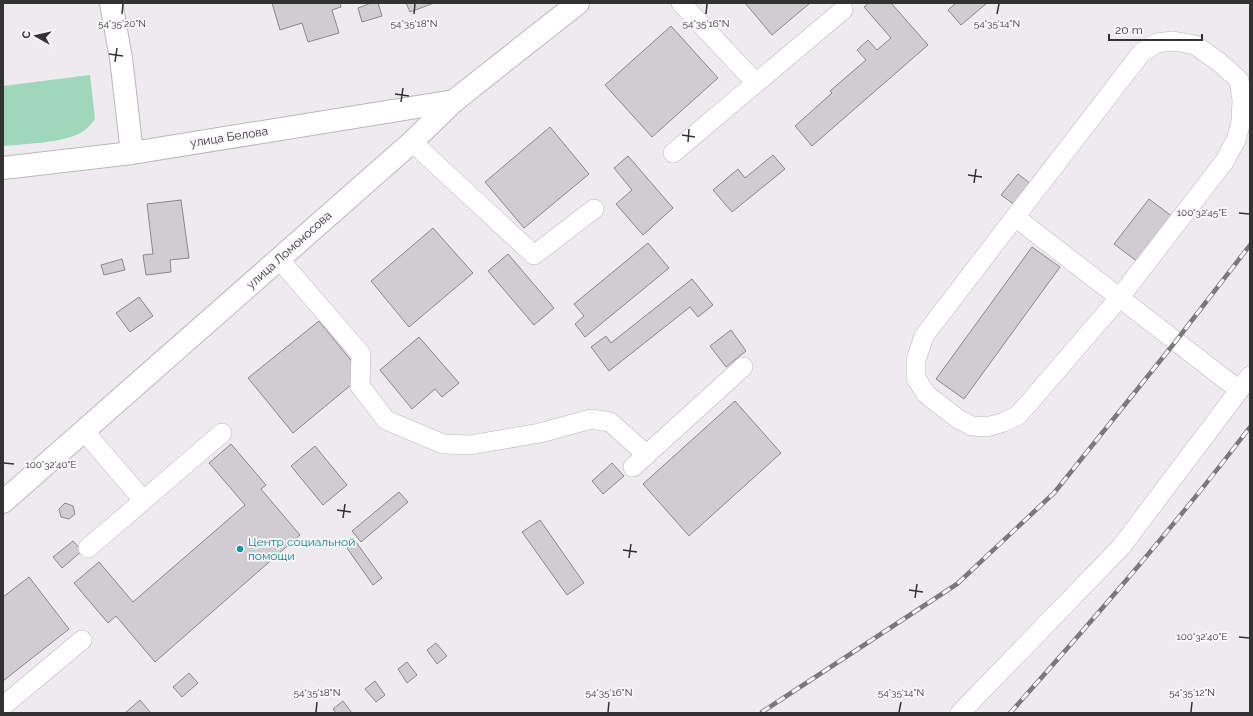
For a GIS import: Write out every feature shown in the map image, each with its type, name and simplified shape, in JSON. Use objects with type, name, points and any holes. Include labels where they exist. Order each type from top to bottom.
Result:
[{"type":"street","points":[[111,3],[121,58],[132,153]]},
{"type":"street","name":"улица Ломоносова","points":[[6,496],[84,431],[412,142],[454,102],[578,3]]},
{"type":"street","name":"улица Белова","points":[[3,168],[132,153],[454,102]]},
{"type":"lane","points":[[681,3],[756,83]]},
{"type":"lane","points":[[673,153],[843,10]]},
{"type":"lane","points":[[1173,41],[1195,44],[1219,62],[1239,80],[1242,100],[1241,122],[1236,140],[1224,162],[1120,297],[1017,416],[1004,422],[987,427],[972,426],[958,419],[926,394],[916,378],[916,360],[924,336],[1142,52],[1157,43],[1173,41]]},
{"type":"lane","points":[[412,142],[534,254],[594,209]]},
{"type":"lane","points":[[960,713],[1121,547],[1245,383],[1120,297],[1015,217]]},
{"type":"lane","points":[[279,259],[362,354],[360,386],[386,420],[443,444],[470,445],[540,433],[591,419],[610,422],[640,461],[743,368]]},
{"type":"lane","points":[[84,431],[144,500]]},
{"type":"lane","points":[[88,548],[222,433]]},
{"type":"lane","points":[[3,706],[82,640]]},
{"type":"green space","points":[[90,75],[95,119],[86,129],[65,139],[33,144],[3,146],[3,86]]},
{"type":"building","points":[[272,3],[340,3],[341,7],[332,10],[339,33],[308,42],[302,23],[280,30]]},
{"type":"building","points":[[371,3],[378,3],[382,16],[362,22],[358,8]]},
{"type":"building","points":[[406,3],[434,3],[410,12]]},
{"type":"building","points":[[745,3],[810,3],[772,35]]},
{"type":"building","points":[[869,3],[891,3],[928,45],[812,146],[795,126],[832,93],[830,91],[866,60],[857,50],[868,40],[877,50],[891,38],[864,7]]},
{"type":"building","points":[[956,3],[987,3],[961,25],[948,10]]},
{"type":"building","points":[[671,26],[718,78],[652,137],[605,85]]},
{"type":"building","points":[[550,127],[589,174],[524,228],[485,182]]},
{"type":"building","points":[[773,155],[785,169],[732,212],[713,190],[738,169],[745,178]]},
{"type":"building","points":[[628,156],[673,208],[643,235],[616,204],[632,190],[614,168]]},
{"type":"building","points":[[1018,174],[1031,184],[1015,205],[1001,195]]},
{"type":"building","points":[[1149,199],[1173,217],[1138,262],[1114,244]]},
{"type":"building","points":[[181,200],[189,258],[170,260],[171,272],[146,275],[143,255],[153,254],[147,204]]},
{"type":"building","points":[[433,228],[473,273],[409,327],[371,281]]},
{"type":"building","points":[[648,243],[669,268],[585,337],[575,324],[584,316],[574,304]]},
{"type":"building","points":[[1032,247],[1060,267],[964,399],[936,379]]},
{"type":"building","points":[[508,254],[554,308],[534,325],[488,271]]},
{"type":"building","points":[[122,259],[125,270],[104,275],[101,265]]},
{"type":"building","points":[[692,279],[713,305],[698,317],[690,307],[609,371],[591,347],[606,336],[611,343]]},
{"type":"building","points":[[139,297],[153,316],[130,332],[116,313]]},
{"type":"building","points":[[319,321],[363,375],[293,433],[248,378]]},
{"type":"building","points":[[731,330],[746,351],[726,367],[710,346]]},
{"type":"building","points":[[419,337],[459,383],[442,397],[435,389],[412,409],[380,370]]},
{"type":"building","points":[[735,401],[781,453],[689,536],[643,484]]},
{"type":"building","name":"Центр социальной помощи","points":[[231,444],[266,485],[261,489],[300,535],[155,662],[116,616],[108,623],[74,583],[99,562],[133,602],[245,505],[209,463]]},
{"type":"building","points":[[315,446],[347,485],[323,505],[291,466]]},
{"type":"building","points":[[612,463],[624,476],[603,494],[592,481]]},
{"type":"building","points":[[399,492],[408,502],[361,542],[352,531]]},
{"type":"building","points":[[65,503],[73,506],[75,514],[69,519],[61,517],[59,509]]},
{"type":"building","points":[[540,520],[584,583],[567,595],[522,532]]},
{"type":"building","points":[[73,541],[82,551],[62,568],[53,557]]},
{"type":"building","points":[[356,542],[382,578],[373,585],[347,548]]},
{"type":"building","points":[[29,577],[69,629],[3,681],[3,597]]},
{"type":"building","points":[[436,643],[447,656],[437,664],[427,650]]},
{"type":"building","points":[[407,662],[417,675],[407,683],[398,669]]},
{"type":"building","points":[[189,673],[198,683],[182,697],[173,687]]},
{"type":"building","points":[[375,681],[385,695],[376,702],[365,689]]},
{"type":"building","points":[[140,700],[151,713],[125,713]]},
{"type":"building","points":[[343,701],[352,713],[336,713],[333,709]]},
{"type":"railway","points":[[762,712],[957,584],[1054,493],[1176,341],[1250,245]]},
{"type":"railway","points":[[1010,713],[1133,572],[1193,500],[1250,427]]},
{"type":"place","name":"Центр социальной помощи","points":[[240,549]]}]
